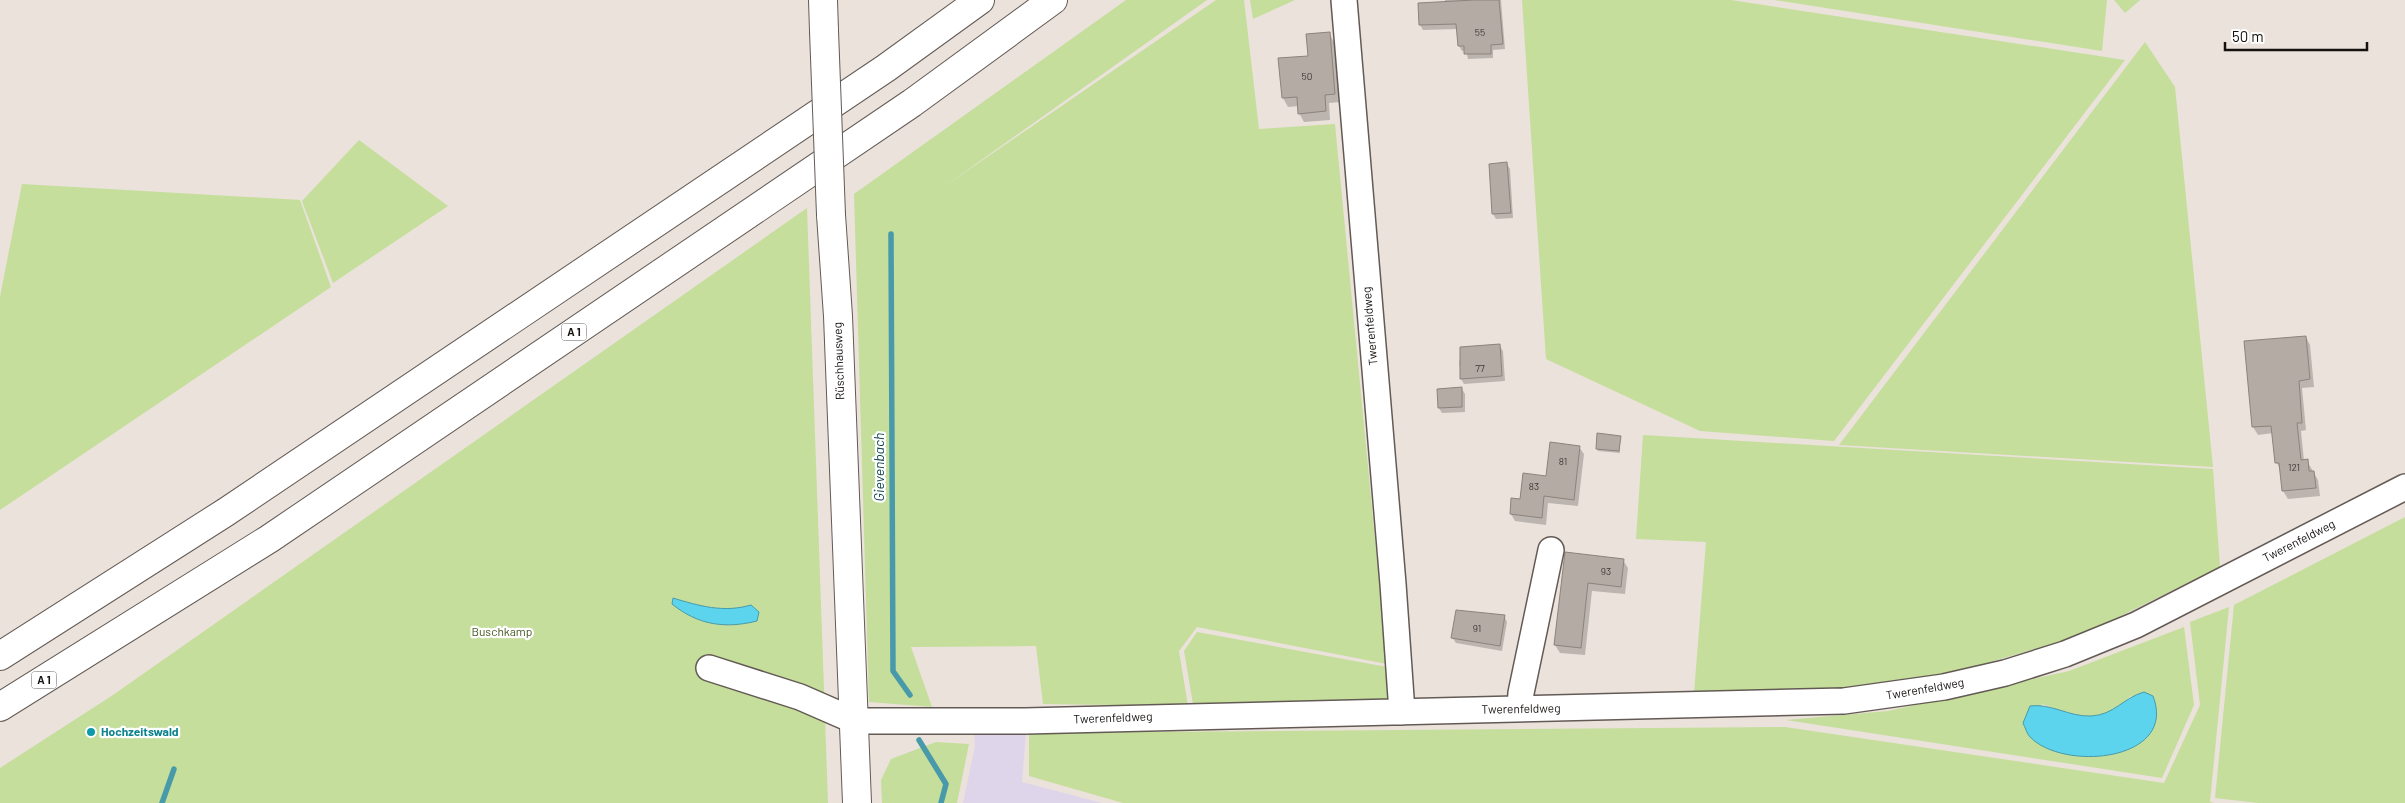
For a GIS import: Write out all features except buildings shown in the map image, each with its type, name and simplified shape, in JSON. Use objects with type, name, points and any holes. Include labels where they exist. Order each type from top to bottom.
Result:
[{"type":"main road","name":"Rüschhausweg","points":[[823,0],[857,803]]},
{"type":"main road","points":[[0,656],[242,501],[886,68],[980,0]]},
{"type":"main road","name":"A 1","points":[[0,707],[278,534],[912,103],[1053,0]]},
{"type":"street","name":"Twerenfeldweg","points":[[1344,0],[1402,712]]},
{"type":"street","name":"Twerenfeldweg","points":[[855,722],[1025,721],[1844,701],[1944,687],[2005,672],[2065,654],[2136,625],[2405,487]]},
{"type":"street","points":[[1520,708],[1521,693],[1551,550]]},
{"type":"street","points":[[709,668],[800,697],[855,722]]},
{"type":"shaded area","points":[[1026,732],[1022,782],[1102,803],[963,803],[975,746],[974,733]]},
{"type":"green space","points":[[1126,0],[1207,0],[942,188],[1216,0],[1244,0],[1259,129],[1335,124],[1387,664],[1197,627],[1179,651],[1188,706],[1043,704],[1036,646],[911,647],[932,707],[869,702],[854,194]]},
{"type":"green space","points":[[1250,0],[1295,0],[1253,19]]},
{"type":"green space","points":[[1522,0],[1731,0],[2125,60],[1834,441],[1700,431],[1546,359]]},
{"type":"green space","points":[[1774,0],[2107,0],[2102,51]]},
{"type":"green space","points":[[2114,0],[2140,0],[2125,13]]},
{"type":"green space","points":[[2145,42],[2175,87],[2213,467],[1839,445]]},
{"type":"green space","points":[[359,140],[448,206],[333,283],[302,201]]},
{"type":"green space","points":[[22,184],[300,200],[331,287],[0,510],[0,297]]},
{"type":"green space","name":"Buschkamp","points":[[807,208],[828,803],[0,803],[0,768],[113,695]],"holes":[[[673,599],[702,606],[721,608],[751,605],[720,625]]]},
{"type":"green space","points":[[1643,435],[2213,469],[2220,567],[2080,636],[1949,674],[1877,691],[1694,693],[1706,542],[1636,539]]},
{"type":"green space","points":[[2405,517],[2405,803],[2258,803],[2215,798],[2234,605]]},
{"type":"green space","points":[[2229,607],[2210,802],[2214,803],[1123,803],[1029,776],[1029,733],[1785,727],[2164,783],[2200,705],[2190,622]]},
{"type":"green space","points":[[2184,627],[2194,705],[2162,778],[1786,720],[1888,711],[2069,671]],"holes":[[[2132,695],[2115,754],[2071,754],[2051,748],[2030,737],[2042,704],[2058,710],[2084,716],[2093,716],[2113,711]]]},
{"type":"green space","points":[[1197,632],[1387,667],[1392,709],[1193,704],[1184,651]]},
{"type":"green space","points":[[936,742],[969,744],[957,803],[882,803],[881,780],[891,759]]},
{"type":"water","points":[[673,598],[702,606],[721,608],[751,605],[759,612],[757,621],[723,625],[692,617],[672,604]]},
{"type":"water","points":[[2144,692],[2153,696],[2156,718],[2149,735],[2134,747],[2114,754],[2090,757],[2067,754],[2046,748],[2030,737],[2023,723],[2030,706],[2045,706],[2083,716],[2091,716],[2106,713],[2130,698]]},
{"type":"waterway","name":"Gievenbach","points":[[891,234],[893,671],[910,695]]},
{"type":"waterway","name":"Gievenbach","points":[[919,740],[946,784],[941,803]]},
{"type":"waterway","points":[[162,803],[174,769]]},
{"type":"place","name":"Hochzeitswald","points":[[91,732]]}]
